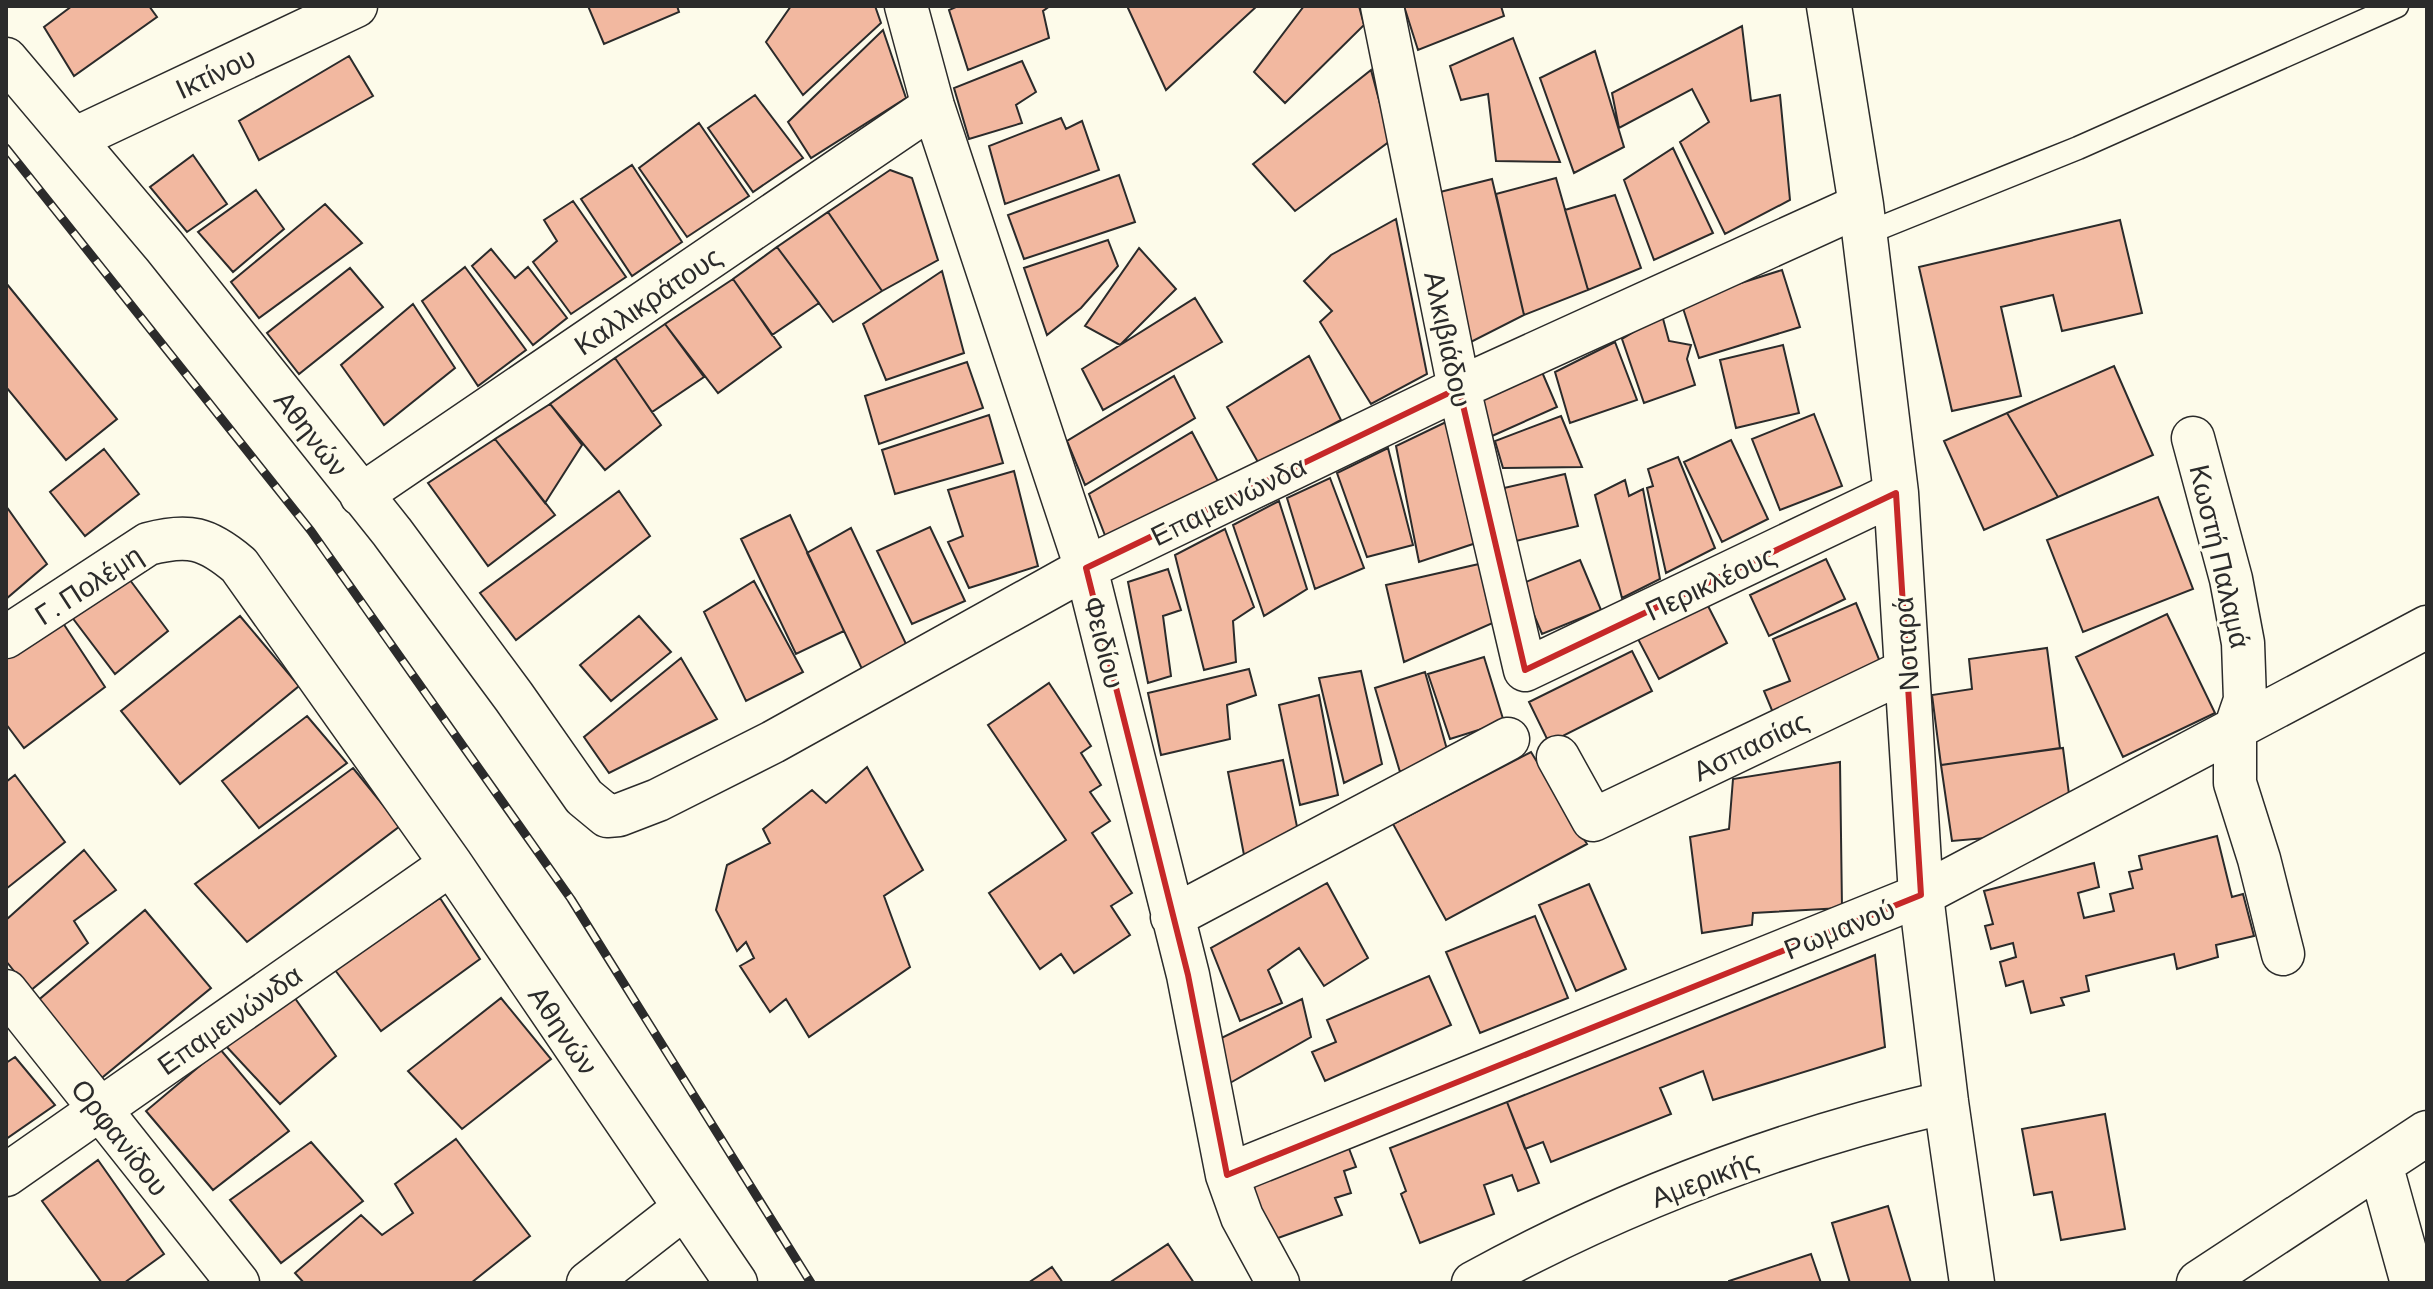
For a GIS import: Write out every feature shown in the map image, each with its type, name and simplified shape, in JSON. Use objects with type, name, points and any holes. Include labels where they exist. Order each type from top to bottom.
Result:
[{"type":"main road","name":"Νοταρά","points":[[1829,6],[1863,219],[1896,493],[1921,895],[1972,1283]]},
{"type":"main road","points":[[2199,1283],[2427,1133]]},
{"type":"main road","points":[[2380,1164],[2413,1283]]},
{"type":"street","name":"Ικτίνου","points":[[74,139],[356,6]]},
{"type":"street","name":"Φειδίου","points":[[906,6],[933,106],[1086,568],[1199,1026],[1227,1175],[1242,1217],[1278,1283]]},
{"type":"street","name":"Αλκιβιάδου","points":[[1382,6],[1459,388],[1525,670]]},
{"type":"street","name":"Αθηνών","points":[[6,59],[164,246],[361,495],[514,697],[584,797],[607,816]]},
{"type":"street","name":"Καλλικράτους","points":[[361,495],[933,106]]},
{"type":"street","name":"Επαμεινώνδα","points":[[607,816],[619,815],[658,800],[747,756],[1086,568],[1459,388],[1863,219]]},
{"type":"street","name":"Κωστή Παλαμά","points":[[2193,438],[2231,579],[2243,643],[2245,700],[2235,729],[2235,783],[2259,859],[2283,954]]},
{"type":"street","name":"Περικλέους","points":[[1525,670],[1896,493]]},
{"type":"street","name":"Αθηνών","points":[[173,537],[194,538],[217,546],[239,565],[451,864],[736,1283]]},
{"type":"street","name":"Γ. Πολέμη","points":[[6,637],[148,544],[173,537]]},
{"type":"street","name":"Ρωμανού","points":[[1227,1175],[1921,895],[2427,627]]},
{"type":"street","name":"Ασπασίας","points":[[1558,757],[1593,820],[1907,670]]},
{"type":"street","points":[[1172,917],[1508,739]]},
{"type":"street","name":"Επαμεινώνδα","points":[[6,1175],[451,864]]},
{"type":"street","name":"Ορφανίδου","points":[[6,991],[238,1283]]},
{"type":"street","name":"Αμερικής","points":[[1473,1283],[1592,1223],[1716,1172],[1870,1120],[1946,1102]]},
{"type":"street","points":[[588,1283],[684,1208]]},
{"type":"lane","points":[[1863,219],[2078,148],[2397,6]]},
{"type":"highlighted area","points":[[1459,388],[1525,670],[1896,493],[1921,895],[1227,1175],[1188,975],[1086,568]]},
{"type":"building","points":[[72,6],[149,6],[157,17],[74,76],[44,27]]},
{"type":"building","points":[[588,6],[677,6],[679,12],[604,44]]},
{"type":"building","points":[[791,6],[875,6],[881,23],[803,95],[766,42]]},
{"type":"building","points":[[958,6],[1050,6],[1043,11],[1049,38],[968,70],[949,10]]},
{"type":"building","points":[[1127,6],[1257,6],[1166,90]]},
{"type":"building","points":[[1304,6],[1359,6],[1364,25],[1285,103],[1254,72]]},
{"type":"building","points":[[1404,6],[1501,6],[1504,16],[1418,50]]},
{"type":"building","points":[[1742,26],[1751,101],[1780,95],[1790,200],[1725,234],[1680,142],[1709,122],[1692,89],[1619,128],[1612,93]]},
{"type":"building","points":[[883,30],[906,98],[811,158],[788,122]]},
{"type":"building","points":[[1513,38],[1560,162],[1496,161],[1488,94],[1461,100],[1450,66]]},
{"type":"building","points":[[1595,51],[1624,147],[1574,173],[1540,78]]},
{"type":"building","points":[[349,56],[373,96],[259,160],[239,121]]},
{"type":"building","points":[[1022,61],[1036,92],[1016,105],[1022,123],[969,139],[954,88]]},
{"type":"building","points":[[1371,70],[1390,141],[1295,211],[1253,164]]},
{"type":"building","points":[[755,95],[803,158],[753,192],[708,128]]},
{"type":"building","points":[[1061,118],[1066,129],[1082,121],[1099,170],[1005,204],[989,146]]},
{"type":"building","points":[[699,123],[749,196],[687,237],[639,168]]},
{"type":"building","points":[[1673,148],[1713,233],[1654,260],[1624,180]]},
{"type":"building","points":[[193,155],[227,204],[187,232],[150,187]]},
{"type":"building","points":[[632,165],[682,242],[632,276],[581,199]]},
{"type":"building","points":[[890,170],[912,178],[938,260],[882,291],[828,212]]},
{"type":"building","points":[[1119,175],[1135,222],[1024,259],[1008,215]]},
{"type":"building","points":[[1556,178],[1588,290],[1524,315],[1496,194]]},
{"type":"building","points":[[1492,179],[1524,315],[1461,347],[1428,195]]},
{"type":"building","points":[[256,190],[284,229],[233,272],[198,232]]},
{"type":"building","points":[[1615,195],[1641,268],[1588,290],[1565,210]]},
{"type":"building","points":[[573,201],[626,277],[571,314],[533,262],[557,241],[544,220]]},
{"type":"building","points":[[325,204],[362,243],[259,318],[231,282]]},
{"type":"building","points":[[828,212],[882,291],[833,322],[777,247]]},
{"type":"building","points":[[1396,219],[1427,374],[1371,404],[1320,322],[1332,311],[1304,281],[1331,255]]},
{"type":"building","points":[[2120,220],[2142,313],[2062,331],[2053,295],[2001,307],[2021,396],[1952,411],[1919,267]]},
{"type":"building","points":[[1108,240],[1118,266],[1081,308],[1047,335],[1024,268]]},
{"type":"building","points":[[777,247],[819,303],[772,335],[733,279]]},
{"type":"building","points":[[1139,248],[1176,289],[1120,345],[1085,326]]},
{"type":"building","points":[[491,249],[515,278],[528,267],[567,318],[533,345],[472,266]]},
{"type":"building","points":[[465,267],[526,350],[478,386],[422,301]]},
{"type":"building","points":[[350,268],[383,307],[299,374],[267,333]]},
{"type":"building","points":[[1782,270],[1800,327],[1699,358],[1681,302]]},
{"type":"building","points":[[942,271],[964,353],[886,380],[863,324]]},
{"type":"building","points":[[733,279],[781,347],[718,393],[665,324]]},
{"type":"building","points":[[6,283],[117,419],[66,460],[6,387]]},
{"type":"building","points":[[1195,298],[1222,342],[1103,410],[1082,369]]},
{"type":"building","points":[[413,304],[455,368],[384,425],[341,365]]},
{"type":"building","points":[[1662,315],[1669,341],[1691,345],[1687,359],[1695,385],[1644,403],[1622,339]]},
{"type":"building","points":[[665,324],[704,377],[652,412],[615,358]]},
{"type":"building","points":[[1615,342],[1637,400],[1570,423],[1555,372]]},
{"type":"building","points":[[1783,345],[1799,413],[1736,428],[1720,360]]},
{"type":"building","points":[[1309,356],[1341,420],[1259,464],[1227,407]]},
{"type":"building","points":[[615,358],[661,425],[605,470],[550,404]]},
{"type":"building","points":[[967,362],[983,408],[879,444],[865,396]]},
{"type":"building","points":[[2114,366],[2153,455],[2058,497],[2007,413]]},
{"type":"building","points":[[1542,372],[1557,407],[1483,440],[1472,402]]},
{"type":"building","points":[[1174,376],[1195,418],[1085,485],[1067,441]]},
{"type":"building","points":[[550,404],[582,445],[545,503],[495,439]]},
{"type":"building","points":[[2007,413],[2058,497],[1984,530],[1944,441]]},
{"type":"building","points":[[1814,414],[1842,486],[1780,510],[1752,439]]},
{"type":"building","points":[[989,415],[1003,463],[895,494],[882,450]]},
{"type":"building","points":[[1561,416],[1582,467],[1503,468],[1495,441]]},
{"type":"building","points":[[1446,422],[1476,543],[1419,562],[1396,446]]},
{"type":"building","points":[[1192,432],[1220,485],[1106,538],[1089,494]]},
{"type":"building","points":[[495,439],[555,515],[488,566],[428,483]]},
{"type":"building","points":[[1731,440],[1768,519],[1722,542],[1684,462]]},
{"type":"building","points":[[1388,448],[1413,545],[1367,557],[1337,473]]},
{"type":"building","points":[[104,449],[139,494],[85,536],[50,492]]},
{"type":"building","points":[[1678,457],[1715,548],[1666,573],[1647,488],[1653,486],[1648,469]]},
{"type":"building","points":[[1014,471],[1038,566],[969,588],[948,542],[963,536],[948,490]]},
{"type":"building","points":[[1565,474],[1578,526],[1516,541],[1504,488]]},
{"type":"building","points":[[1330,478],[1364,568],[1315,589],[1287,498]]},
{"type":"building","points":[[1625,480],[1629,496],[1643,489],[1660,579],[1622,598],[1595,495]]},
{"type":"building","points":[[619,491],[650,536],[516,640],[480,593]]},
{"type":"building","points":[[2158,497],[2193,589],[2083,632],[2047,540]]},
{"type":"building","points":[[1279,501],[1307,589],[1264,616],[1233,525]]},
{"type":"building","points":[[6,506],[47,564],[6,599]]},
{"type":"building","points":[[790,515],[844,631],[796,654],[741,539]]},
{"type":"building","points":[[930,527],[965,601],[912,624],[877,551]]},
{"type":"building","points":[[851,528],[907,646],[862,669],[807,553]]},
{"type":"building","points":[[1225,529],[1254,607],[1233,621],[1236,662],[1204,670],[1175,555]]},
{"type":"building","points":[[1826,559],[1845,599],[1769,636],[1750,595]]},
{"type":"building","points":[[1580,560],[1601,610],[1542,634],[1521,584]]},
{"type":"building","points":[[1479,564],[1495,622],[1404,662],[1386,585]]},
{"type":"building","points":[[121,568],[168,631],[115,674],[65,608]]},
{"type":"building","points":[[1168,569],[1181,610],[1163,616],[1171,676],[1148,683],[1128,582]]},
{"type":"building","points":[[754,581],[803,672],[746,701],[704,612]]},
{"type":"building","points":[[1856,603],[1885,674],[1776,720],[1764,691],[1790,681],[1773,639]]},
{"type":"building","points":[[1707,604],[1727,643],[1659,679],[1638,639]]},
{"type":"building","points":[[2167,614],[2215,713],[2123,757],[2076,657]]},
{"type":"building","points":[[240,616],[299,686],[180,784],[121,711]]},
{"type":"building","points":[[639,616],[671,652],[611,701],[580,665]]},
{"type":"building","points":[[61,620],[105,687],[24,748],[6,724],[6,659]]},
{"type":"building","points":[[2047,648],[2060,748],[1941,765],[1932,695],[1972,689],[1969,659]]},
{"type":"building","points":[[1632,651],[1652,691],[1549,743],[1529,702]]},
{"type":"building","points":[[1484,657],[1504,722],[1450,739],[1428,674]]},
{"type":"building","points":[[681,658],[717,719],[609,773],[584,737]]},
{"type":"building","points":[[1249,669],[1256,695],[1227,705],[1230,739],[1161,755],[1148,693]]},
{"type":"building","points":[[1361,671],[1382,764],[1344,783],[1319,678]]},
{"type":"building","points":[[1425,672],[1448,753],[1400,772],[1375,688]]},
{"type":"building","points":[[1049,683],[1091,746],[1081,753],[1101,785],[1090,792],[1110,821],[1092,833],[1132,893],[1111,906],[1130,935],[1074,973],[1061,954],[1040,969],[989,893],[1066,840],[988,725]]},
{"type":"building","points":[[1319,695],[1338,795],[1300,805],[1279,705]]},
{"type":"building","points":[[307,716],[347,763],[259,828],[222,781]]},
{"type":"building","points":[[2063,748],[2069,794],[1986,838],[1952,841],[1941,765]]},
{"type":"building","points":[[1531,752],[1587,844],[1446,920],[1393,824]]},
{"type":"building","points":[[1283,760],[1299,836],[1244,855],[1228,772]]},
{"type":"building","points":[[1840,762],[1842,908],[1753,913],[1752,925],[1702,933],[1690,837],[1729,829],[1733,779]]},
{"type":"building","points":[[867,767],[923,870],[884,896],[910,967],[809,1037],[786,999],[770,1012],[740,966],[754,958],[746,942],[737,951],[716,910],[727,865],[770,843],[763,829],[812,790],[826,803]]},
{"type":"building","points":[[353,768],[400,826],[247,942],[195,884]]},
{"type":"building","points":[[15,775],[65,842],[6,889],[6,782]]},
{"type":"building","points":[[2217,836],[2232,897],[2243,894],[2254,936],[2216,945],[2218,957],[2177,969],[2174,954],[2086,976],[2089,991],[2061,998],[2064,1005],[2031,1013],[2023,981],[2006,986],[2000,962],[2016,957],[2013,943],[1991,949],[1985,926],[1993,924],[1984,891],[2094,863],[2099,887],[2078,893],[2084,918],[2114,911],[2110,894],[2133,888],[2129,872],[2142,869],[2139,856]]},
{"type":"building","points":[[84,850],[116,890],[74,921],[88,943],[30,991],[6,961],[6,920]]},
{"type":"building","points":[[1327,883],[1368,958],[1324,986],[1299,948],[1268,970],[1282,1003],[1240,1021],[1211,948]]},
{"type":"building","points":[[1589,884],[1626,969],[1576,991],[1539,905]]},
{"type":"building","points":[[440,898],[480,959],[381,1031],[335,970]]},
{"type":"building","points":[[145,910],[211,988],[98,1081],[35,1003]]},
{"type":"building","points":[[1535,916],[1568,998],[1480,1033],[1446,952]]},
{"type":"building","points":[[1875,955],[1885,1047],[1713,1100],[1703,1071],[1660,1088],[1671,1114],[1551,1162],[1543,1142],[1525,1149],[1507,1102]]},
{"type":"building","points":[[1429,976],[1451,1025],[1325,1081],[1312,1052],[1336,1042],[1327,1020]]},
{"type":"building","points":[[292,994],[336,1056],[280,1104],[226,1046]]},
{"type":"building","points":[[501,998],[551,1059],[462,1129],[408,1071]]},
{"type":"building","points":[[1302,999],[1311,1037],[1230,1083],[1209,1044]]},
{"type":"building","points":[[220,1049],[289,1131],[213,1190],[146,1111]]},
{"type":"building","points":[[15,1057],[55,1105],[6,1139],[6,1063]]},
{"type":"building","points":[[1507,1102],[1539,1183],[1518,1191],[1512,1175],[1484,1185],[1494,1214],[1420,1243],[1401,1194],[1406,1191],[1390,1148]]},
{"type":"building","points":[[2105,1114],[2125,1229],[2061,1240],[2052,1192],[2034,1195],[2022,1129]]},
{"type":"building","points":[[456,1139],[530,1236],[471,1283],[304,1283],[295,1273],[361,1215],[382,1235],[413,1213],[395,1184]]},
{"type":"building","points":[[311,1142],[363,1201],[281,1263],[230,1200]]},
{"type":"building","points":[[1348,1146],[1356,1167],[1344,1171],[1351,1193],[1335,1198],[1342,1215],[1267,1242],[1252,1179]]},
{"type":"building","points":[[98,1160],[164,1254],[124,1283],[102,1283],[42,1201]]},
{"type":"building","points":[[1888,1206],[1911,1283],[1850,1283],[1832,1223]]},
{"type":"building","points":[[1168,1244],[1194,1283],[1109,1283]]},
{"type":"building","points":[[1811,1254],[1821,1283],[1729,1283],[1729,1281]]},
{"type":"building","points":[[1052,1267],[1063,1283],[1028,1283]]},
{"type":"railway","points":[[6,148],[311,531],[571,899],[811,1283]]}]
